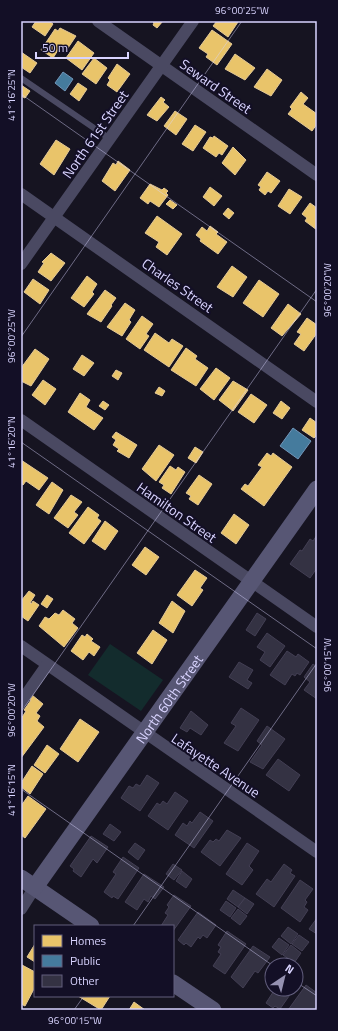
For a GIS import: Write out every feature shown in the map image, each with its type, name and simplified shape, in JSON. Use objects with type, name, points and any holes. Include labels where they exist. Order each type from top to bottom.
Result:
[{"type":"street","name":"Seward Street","points":[[98,21],[317,175]]},
{"type":"street","name":"North 61st Street","points":[[21,264],[193,21]]},
{"type":"street","name":"Charles Street","points":[[21,194],[317,402]]},
{"type":"street","name":"Hamilton Street","points":[[21,420],[317,627]]},
{"type":"street","name":"North 60th Street","points":[[21,909],[35,887],[317,489]]},
{"type":"street","name":"Lafayette Avenue","points":[[21,646],[317,852]]},
{"type":"street","points":[[21,702],[47,665]]},
{"type":"street","points":[[21,878],[90,925]]},
{"type":"street","points":[[174,983],[213,1010]]},
{"type":"lane","points":[[21,78],[110,139]]},
{"type":"green space","points":[[110,644],[163,680],[141,711],[88,675]]},
{"type":"building: Homes","points":[[36,21],[49,21],[53,24],[45,36],[32,27]]},
{"type":"building: Homes","points":[[152,21],[163,21],[157,28],[153,25],[154,23]]},
{"type":"building: Homes","points":[[217,21],[238,22],[228,37],[213,26]]},
{"type":"building: Homes","points":[[60,28],[76,36],[66,51],[60,47],[53,58],[41,50],[55,29],[58,31]]},
{"type":"building: Homes","points":[[212,30],[232,44],[217,65],[206,57],[208,54],[199,48]]},
{"type":"building: Homes","points":[[78,41],[94,53],[82,70],[66,58]]},
{"type":"building: Homes","points":[[21,52],[37,63],[30,73],[21,67]]},
{"type":"building: Homes","points":[[235,54],[255,68],[245,80],[225,69]]},
{"type":"building: Homes","points":[[94,58],[107,68],[96,84],[82,74]]},
{"type":"building: Homes","points":[[117,64],[130,74],[117,92],[107,85],[110,80],[108,78]]},
{"type":"building: Homes","points":[[267,69],[282,80],[271,96],[254,87]]},
{"type":"building: Homes","points":[[78,83],[87,89],[79,101],[70,94]]},
{"type":"building: Homes","points":[[21,85],[30,91],[25,98],[21,96]]},
{"type":"building: Homes","points":[[301,92],[308,98],[303,104],[317,114],[317,124],[312,131],[288,114],[292,109],[290,107]]},
{"type":"building: Homes","points":[[161,97],[165,100],[163,102],[169,107],[157,121],[147,115]]},
{"type":"building: Homes","points":[[175,111],[187,119],[176,135],[164,126]]},
{"type":"building: Homes","points":[[195,125],[206,132],[193,151],[182,144]]},
{"type":"building: Homes","points":[[214,136],[228,146],[222,155],[219,153],[216,157],[203,148],[210,137],[213,138]]},
{"type":"building: Homes","points":[[56,140],[70,149],[54,175],[40,164]]},
{"type":"building: Homes","points":[[233,147],[246,160],[235,175],[222,163]]},
{"type":"building: Homes","points":[[118,161],[130,170],[115,191],[102,181],[113,163],[116,165]]},
{"type":"building: Homes","points":[[267,172],[280,181],[271,193],[268,191],[265,195],[259,190],[261,187],[258,185]]},
{"type":"building: Homes","points":[[150,184],[162,190],[164,188],[168,191],[166,193],[168,195],[159,207],[150,201],[148,204],[140,198]]},
{"type":"building: Homes","points":[[210,187],[222,196],[214,206],[203,197]]},
{"type":"building: Homes","points":[[289,189],[302,197],[290,214],[278,206]]},
{"type":"building: Homes","points":[[170,200],[177,205],[173,209],[166,204]]},
{"type":"building: Homes","points":[[310,203],[317,208],[317,230],[305,221],[307,218],[302,214]]},
{"type":"building: Homes","points":[[228,208],[234,213],[229,219],[223,214]]},
{"type":"building: Homes","points":[[157,216],[182,234],[167,255],[156,247],[159,242],[145,233]]},
{"type":"building: Homes","points":[[210,226],[218,232],[216,234],[227,242],[218,254],[200,241],[201,239],[196,235],[202,227],[207,231]]},
{"type":"building: Homes","points":[[51,253],[65,263],[51,281],[38,272],[44,263],[42,262]]},
{"type":"building: Homes","points":[[232,266],[247,277],[233,297],[217,287]]},
{"type":"building: Homes","points":[[87,276],[97,284],[92,292],[94,294],[84,307],[71,298]]},
{"type":"building: Homes","points":[[33,279],[49,290],[40,304],[24,292]]},
{"type":"building: Homes","points":[[259,280],[279,294],[263,317],[243,303]]},
{"type":"building: Homes","points":[[105,290],[116,298],[101,322],[87,314]]},
{"type":"building: Homes","points":[[125,303],[135,310],[129,320],[131,322],[122,336],[107,327]]},
{"type":"building: Homes","points":[[288,304],[301,314],[282,336],[271,328]]},
{"type":"building: Homes","points":[[142,316],[153,324],[146,334],[149,336],[140,349],[126,339]]},
{"type":"building: Homes","points":[[307,318],[317,325],[317,333],[304,351],[294,344],[301,334],[297,332]]},
{"type":"building: Homes","points":[[155,333],[169,343],[172,339],[183,346],[169,367],[144,350]]},
{"type":"building: Homes","points":[[186,348],[197,356],[195,359],[208,368],[196,386],[171,370]]},
{"type":"building: Homes","points":[[35,349],[49,359],[31,386],[21,381],[21,368]]},
{"type":"building: Homes","points":[[82,355],[94,363],[84,376],[73,369]]},
{"type":"building: Homes","points":[[216,368],[230,378],[214,400],[200,389]]},
{"type":"building: Homes","points":[[116,370],[122,373],[118,380],[112,376]]},
{"type":"building: Homes","points":[[43,380],[56,389],[45,405],[32,395]]},
{"type":"building: Homes","points":[[233,381],[248,390],[233,411],[219,400]]},
{"type":"building: Homes","points":[[159,387],[165,391],[162,396],[155,393]]},
{"type":"building: Homes","points":[[80,393],[90,400],[86,407],[103,418],[94,430],[68,412]]},
{"type":"building: Homes","points":[[251,394],[267,405],[254,423],[238,412]]},
{"type":"building: Homes","points":[[103,401],[109,405],[105,410],[99,406]]},
{"type":"building: Homes","points":[[281,401],[290,408],[282,419],[273,413]]},
{"type":"building: Homes","points":[[310,418],[317,423],[317,435],[314,438],[302,430]]},
{"type":"building: Homes","points":[[116,432],[137,445],[129,458],[117,451],[119,449],[113,445],[116,440],[112,437]]},
{"type":"building: Homes","points":[[159,445],[174,455],[156,481],[142,469]]},
{"type":"building: Homes","points":[[195,447],[203,452],[196,463],[188,458]]},
{"type":"building: Homes","points":[[267,453],[271,456],[273,453],[292,467],[264,506],[241,489],[245,484],[248,486],[262,467],[258,465]]},
{"type":"building: Homes","points":[[21,460],[48,478],[39,490],[26,481],[23,485],[21,484]]},
{"type":"building: Homes","points":[[170,466],[176,470],[178,467],[185,472],[171,494],[162,488],[164,485],[159,482]]},
{"type":"building: Homes","points":[[199,475],[212,484],[198,505],[189,499],[191,496],[186,493]]},
{"type":"building: Homes","points":[[52,482],[63,490],[49,514],[36,505]]},
{"type":"building: Homes","points":[[71,495],[82,502],[74,512],[78,515],[68,528],[54,518]]},
{"type":"building: Homes","points":[[88,507],[99,515],[97,518],[101,521],[84,544],[69,533]]},
{"type":"building: Homes","points":[[234,514],[249,525],[236,544],[221,533]]},
{"type":"building: Homes","points":[[105,521],[118,531],[105,550],[92,541]]},
{"type":"building: Homes","points":[[145,547],[159,557],[146,575],[132,565]]},
{"type":"building: Homes","points":[[195,570],[207,578],[200,588],[203,590],[192,606],[177,595]]},
{"type":"building: Homes","points":[[29,591],[35,595],[30,603],[31,604],[33,601],[39,605],[28,621],[21,616],[21,601]]},
{"type":"building: Homes","points":[[47,595],[53,599],[47,608],[41,604]]},
{"type":"building: Homes","points":[[172,601],[185,611],[173,633],[159,623]]},
{"type":"building: Homes","points":[[63,610],[75,619],[72,623],[78,628],[64,647],[39,626],[45,617],[49,619],[55,613],[59,615]]},
{"type":"building: Homes","points":[[153,630],[167,640],[152,664],[137,653]]},
{"type":"building: Homes","points":[[87,634],[93,639],[91,641],[100,647],[94,656],[89,652],[83,660],[71,651],[82,635],[85,637]]},
{"type":"building: Homes","points":[[32,695],[43,704],[36,713],[40,716],[37,721],[44,727],[21,758],[21,719],[26,711],[24,710],[31,700],[29,699]]},
{"type":"building: Homes","points":[[80,719],[99,732],[78,762],[60,749]]},
{"type":"building: Homes","points":[[47,745],[59,754],[45,773],[34,765]]},
{"type":"building: Homes","points":[[32,766],[43,774],[30,794],[21,787],[21,783]]},
{"type":"building: Homes","points":[[28,796],[46,809],[25,838],[21,835],[21,806]]},
{"type":"building: Homes","points":[[34,946],[34,961],[27,957]]},
{"type":"building: Homes","points":[[22,965],[34,971],[34,989],[25,1006],[21,1004]]},
{"type":"building: Homes","points":[[80,997],[109,997],[101,1010]]},
{"type":"building: Homes","points":[[134,1002],[145,1010],[129,1010]]},
{"type":"building: Public","points":[[63,72],[73,79],[65,91],[55,83]]},
{"type":"building: Public","points":[[293,428],[311,441],[298,459],[280,446]]},
{"type":"building: Other","points":[[317,535],[317,568],[310,578],[290,564],[300,550],[302,551],[310,539],[313,541]]},
{"type":"building: Other","points":[[257,613],[266,619],[255,636],[246,630]]},
{"type":"building: Other","points":[[267,633],[285,646],[270,667],[260,660],[265,652],[257,647]]},
{"type":"building: Other","points":[[287,651],[296,657],[298,654],[309,662],[300,675],[297,673],[295,676],[292,674],[285,685],[270,675]]},
{"type":"building: Other","points":[[239,662],[253,670],[247,680],[252,683],[248,689],[229,677]]},
{"type":"building: Other","points":[[313,664],[317,667],[317,699],[304,690],[310,682],[304,677]]},
{"type":"building: Other","points":[[241,708],[259,720],[238,751],[224,743],[236,726],[231,723]]},
{"type":"building: Other","points":[[191,711],[208,725],[201,735],[190,728],[187,732],[180,728]]},
{"type":"building: Other","points":[[267,726],[285,739],[263,769],[250,762],[262,745],[257,741]]},
{"type":"building: Other","points":[[278,759],[300,775],[289,791],[266,775]]},
{"type":"building: Other","points":[[147,775],[159,783],[140,811],[121,798],[129,786],[133,788],[136,784],[140,786]]},
{"type":"building: Other","points":[[175,792],[188,801],[168,830],[148,816],[157,803],[160,805],[163,801],[167,804]]},
{"type":"building: Other","points":[[200,812],[213,821],[194,848],[175,835],[183,823],[187,826],[190,821],[192,823]]},
{"type":"building: Other","points":[[110,824],[121,832],[114,841],[103,834]]},
{"type":"building: Other","points":[[227,830],[241,838],[220,866],[201,852],[210,840],[213,842],[216,839],[219,841]]},
{"type":"building: Other","points":[[91,836],[108,847],[97,863],[93,859],[81,877],[73,871],[74,869],[70,866]]},
{"type":"building: Other","points":[[135,843],[145,850],[138,860],[128,852]]},
{"type":"building: Other","points":[[247,843],[259,851],[249,866],[253,870],[242,885],[226,874]]},
{"type":"building: Other","points":[[123,857],[139,868],[118,899],[113,896],[112,898],[104,892],[116,874],[113,872]]},
{"type":"building: Other","points":[[173,864],[182,870],[174,880],[166,874]]},
{"type":"building: Other","points":[[284,864],[292,870],[290,873],[295,876],[274,907],[256,894],[267,879],[271,882]]},
{"type":"building: Other","points":[[182,871],[192,879],[186,888],[176,881]]},
{"type":"building: Other","points":[[144,874],[164,887],[155,899],[151,896],[148,902],[144,899],[137,910],[125,902]]},
{"type":"building: Other","points":[[300,880],[313,889],[305,900],[307,902],[304,907],[308,910],[300,922],[281,908]]},
{"type":"building: Other","points":[[233,890],[245,898],[238,907],[227,899]]},
{"type":"building: Other","points":[[174,895],[191,906],[174,930],[174,925],[162,925],[168,915],[165,913],[169,907],[167,905]]},
{"type":"building: Other","points":[[245,898],[254,904],[247,914],[238,907]]},
{"type":"building: Other","points":[[226,901],[236,908],[230,917],[220,910]]},
{"type":"building: Other","points":[[238,909],[247,916],[240,925],[231,918]]},
{"type":"building: Other","points":[[198,912],[216,925],[207,938],[203,935],[200,939],[198,937],[191,947],[186,943],[184,945],[178,940]]},
{"type":"building: Other","points":[[317,918],[317,934],[309,929]]},
{"type":"building: Other","points":[[288,927],[298,934],[291,944],[281,936]]},
{"type":"building: Other","points":[[227,931],[246,944],[225,974],[213,966],[221,954],[218,952],[221,947],[218,945]]},
{"type":"building: Other","points":[[299,935],[309,942],[302,951],[292,944]]},
{"type":"building: Other","points":[[279,938],[289,945],[282,955],[272,947]]},
{"type":"building: Other","points":[[291,945],[301,953],[298,957],[286,957],[283,955]]},
{"type":"building: Other","points":[[253,946],[270,957],[264,957],[264,965],[258,973],[255,971],[243,988],[231,977]]},
{"type":"building: Other","points":[[306,985],[317,993],[317,1010],[314,1008],[313,1010],[288,1010],[297,997],[304,997],[304,988]]},
{"type":"building: Other","points":[[270,997],[288,997],[280,1009],[275,1006],[273,1008],[266,1003]]}]
